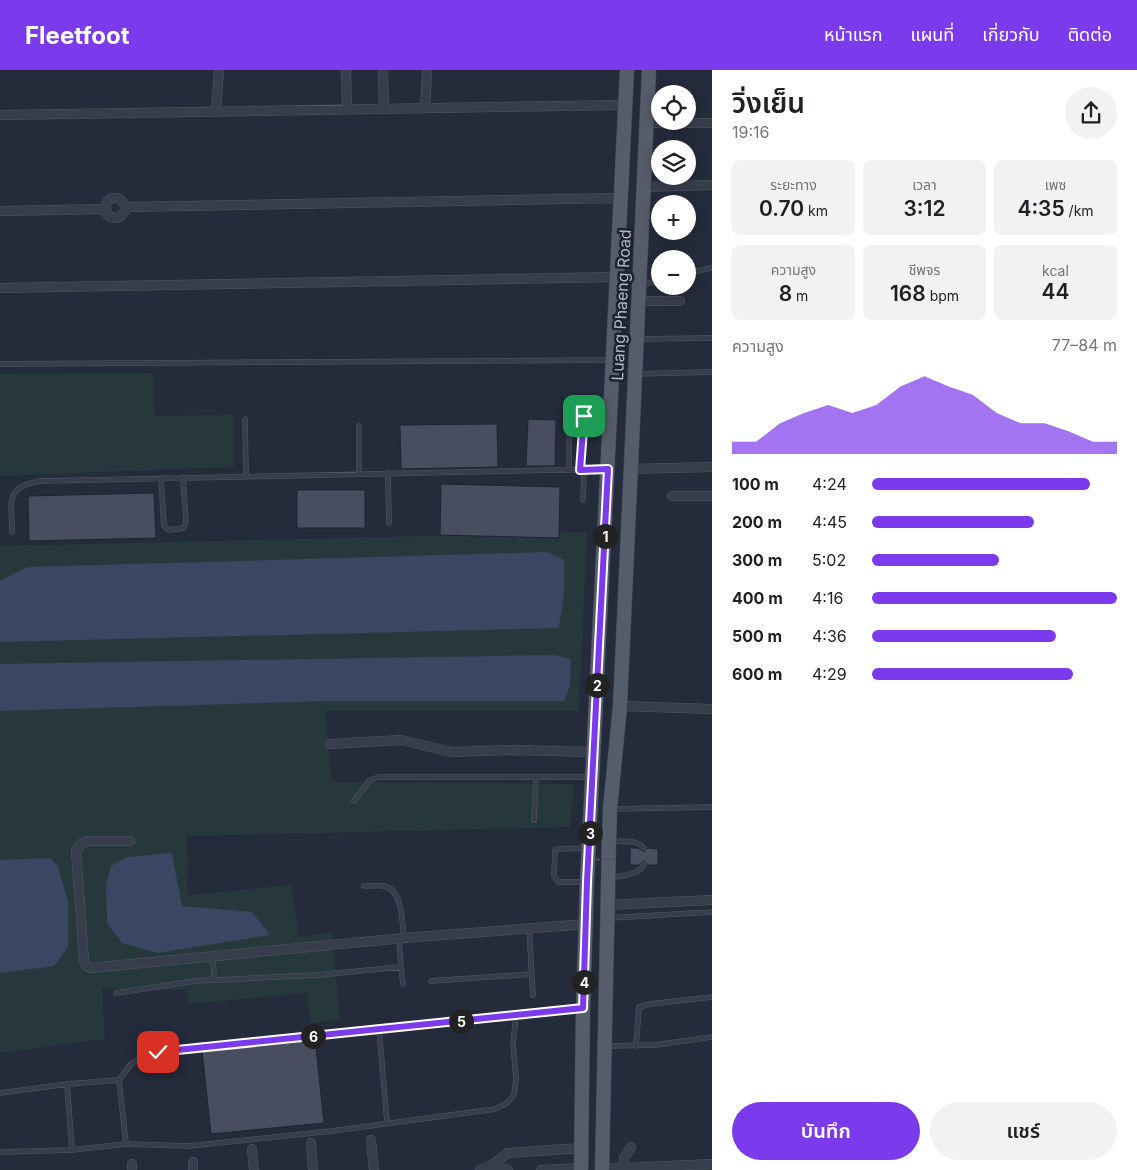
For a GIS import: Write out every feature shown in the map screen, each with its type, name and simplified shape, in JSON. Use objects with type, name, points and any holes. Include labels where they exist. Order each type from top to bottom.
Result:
[{"type":"main road","name":"Luang Phaeng Road","points":[[581,1169],[587,882],[627,70]]},
{"type":"main road","name":"Luang Phaeng Road","points":[[602,1170],[606,912],[610,809],[620,706],[649,70]]},
{"type":"street","points":[[216,112],[219,70]]},
{"type":"street","points":[[346,70],[347,110]]},
{"type":"street","points":[[383,70],[384,109]]},
{"type":"street","points":[[425,108],[427,70]]},
{"type":"street","points":[[0,115],[625,105]]},
{"type":"street","points":[[647,123],[712,122]]},
{"type":"street","points":[[644,187],[712,185]]},
{"type":"street","points":[[115,198],[123,201],[126,208],[121,216],[114,218],[108,215],[106,209],[109,200],[115,198]]},
{"type":"street","points":[[126,208],[621,198]]},
{"type":"street","points":[[0,211],[106,209]]},
{"type":"street","points":[[0,288],[617,277]]},
{"type":"street","points":[[638,301],[680,301]]},
{"type":"street","points":[[631,469],[712,467]]},
{"type":"street","points":[[672,496],[712,496]]},
{"type":"street","points":[[620,706],[712,709]]},
{"type":"street","points":[[330,744],[401,740],[452,752],[512,750],[594,752]]},
{"type":"street","points":[[130,841],[87,841],[76,850],[86,966],[96,968],[401,938],[587,924]]},
{"type":"street","points":[[606,912],[712,900]]},
{"type":"street","points":[[371,1140],[374,1170]]},
{"type":"street","points":[[311,1143],[314,1170]]},
{"type":"street","points":[[623,1169],[625,1155],[631,1147]]},
{"type":"street","points":[[481,1170],[492,1165],[508,1153],[580,1148]]},
{"type":"street","points":[[252,1149],[254,1170]]},
{"type":"street","points":[[602,1170],[712,1164]]},
{"type":"street","points":[[492,1165],[508,1170]]},
{"type":"street","points":[[540,1170],[581,1169]]},
{"type":"lane","points":[[696,272],[712,268]]},
{"type":"lane","points":[[639,285],[651,282]]},
{"type":"lane","points":[[637,339],[712,338]]},
{"type":"lane","points":[[0,364],[613,360]]},
{"type":"lane","points":[[635,374],[712,372]]},
{"type":"lane","points":[[583,500],[584,416]]},
{"type":"lane","points":[[245,419],[246,476]]},
{"type":"lane","points":[[569,422],[569,470]]},
{"type":"lane","points":[[358,426],[359,474]]},
{"type":"lane","points":[[12,532],[13,493],[18,487],[41,481],[608,469]]},
{"type":"lane","points":[[388,474],[389,523]]},
{"type":"lane","points":[[162,478],[164,526],[168,530],[179,530],[184,528],[186,522],[183,477]]},
{"type":"lane","points":[[354,801],[370,780],[379,777],[592,777]]},
{"type":"lane","points":[[534,820],[536,777]]},
{"type":"lane","points":[[610,809],[712,807]]},
{"type":"lane","points":[[609,841],[636,842],[644,848]]},
{"type":"lane","points":[[587,882],[558,882],[555,879],[554,854],[555,850],[558,849],[589,848]]},
{"type":"lane","points":[[608,878],[637,872],[644,865]]},
{"type":"lane","points":[[364,886],[386,886],[393,890],[399,900],[403,984]]},
{"type":"lane","points":[[606,912],[712,912]]},
{"type":"lane","points":[[528,928],[533,995]]},
{"type":"lane","points":[[213,957],[214,979]]},
{"type":"lane","points":[[116,993],[214,979],[317,975],[401,967]]},
{"type":"lane","points":[[431,981],[532,974]]},
{"type":"lane","points":[[636,1046],[639,1007],[712,997]]},
{"type":"lane","points":[[126,1144],[119,1080],[131,1064],[143,1056],[158,1052],[583,1008]]},
{"type":"lane","points":[[0,1152],[72,1150],[126,1144],[189,1146],[332,1131],[387,1122],[495,1109],[507,1103],[514,1095],[516,1078],[512,1044],[516,1016]]},
{"type":"lane","points":[[379,1029],[387,1122]]},
{"type":"lane","points":[[604,1046],[636,1046],[712,1037]]},
{"type":"lane","points":[[0,1093],[67,1084],[119,1080]]},
{"type":"lane","points":[[67,1084],[72,1150]]},
{"type":"path","points":[[580,860],[616,859]]},
{"type":"shaded area","points":[[153,373],[154,416],[234,415],[234,467],[0,476],[0,374]]},
{"type":"shaded area","points":[[587,532],[579,711],[325,711],[332,782],[574,784],[570,827],[187,836],[188,895],[291,885],[299,937],[332,932],[340,1020],[310,1023],[307,993],[189,1004],[186,990],[102,989],[105,1039],[0,1053],[0,546]]},
{"type":"water","points":[[547,552],[564,560],[564,595],[559,628],[0,642],[0,581],[27,567]]},
{"type":"water","points":[[555,655],[571,659],[570,686],[564,701],[326,701],[0,711],[0,664]]},
{"type":"water","points":[[172,853],[182,906],[252,912],[270,935],[157,953],[122,943],[107,923],[106,885],[111,866],[127,857]]},
{"type":"water","points":[[50,858],[58,866],[68,902],[68,947],[54,966],[0,973],[0,860]]},
{"type":"building","points":[[528,419],[556,420],[555,466],[526,466]]},
{"type":"building","points":[[497,424],[498,467],[401,469],[400,425]]},
{"type":"building","points":[[441,484],[560,487],[559,538],[440,535]]},
{"type":"building","points":[[297,490],[365,490],[365,528],[297,528]]},
{"type":"building","points":[[154,493],[156,538],[29,541],[28,496]]},
{"type":"building","points":[[630,848],[638,848],[644,852],[648,848],[658,849],[658,865],[648,865],[644,861],[639,865],[630,865]]},
{"type":"building","points":[[315,1039],[324,1123],[211,1134],[202,1051]]},
{"type":"route","points":[[158,1052],[583,1008],[587,882],[608,469],[580,470],[584,416]]}]
